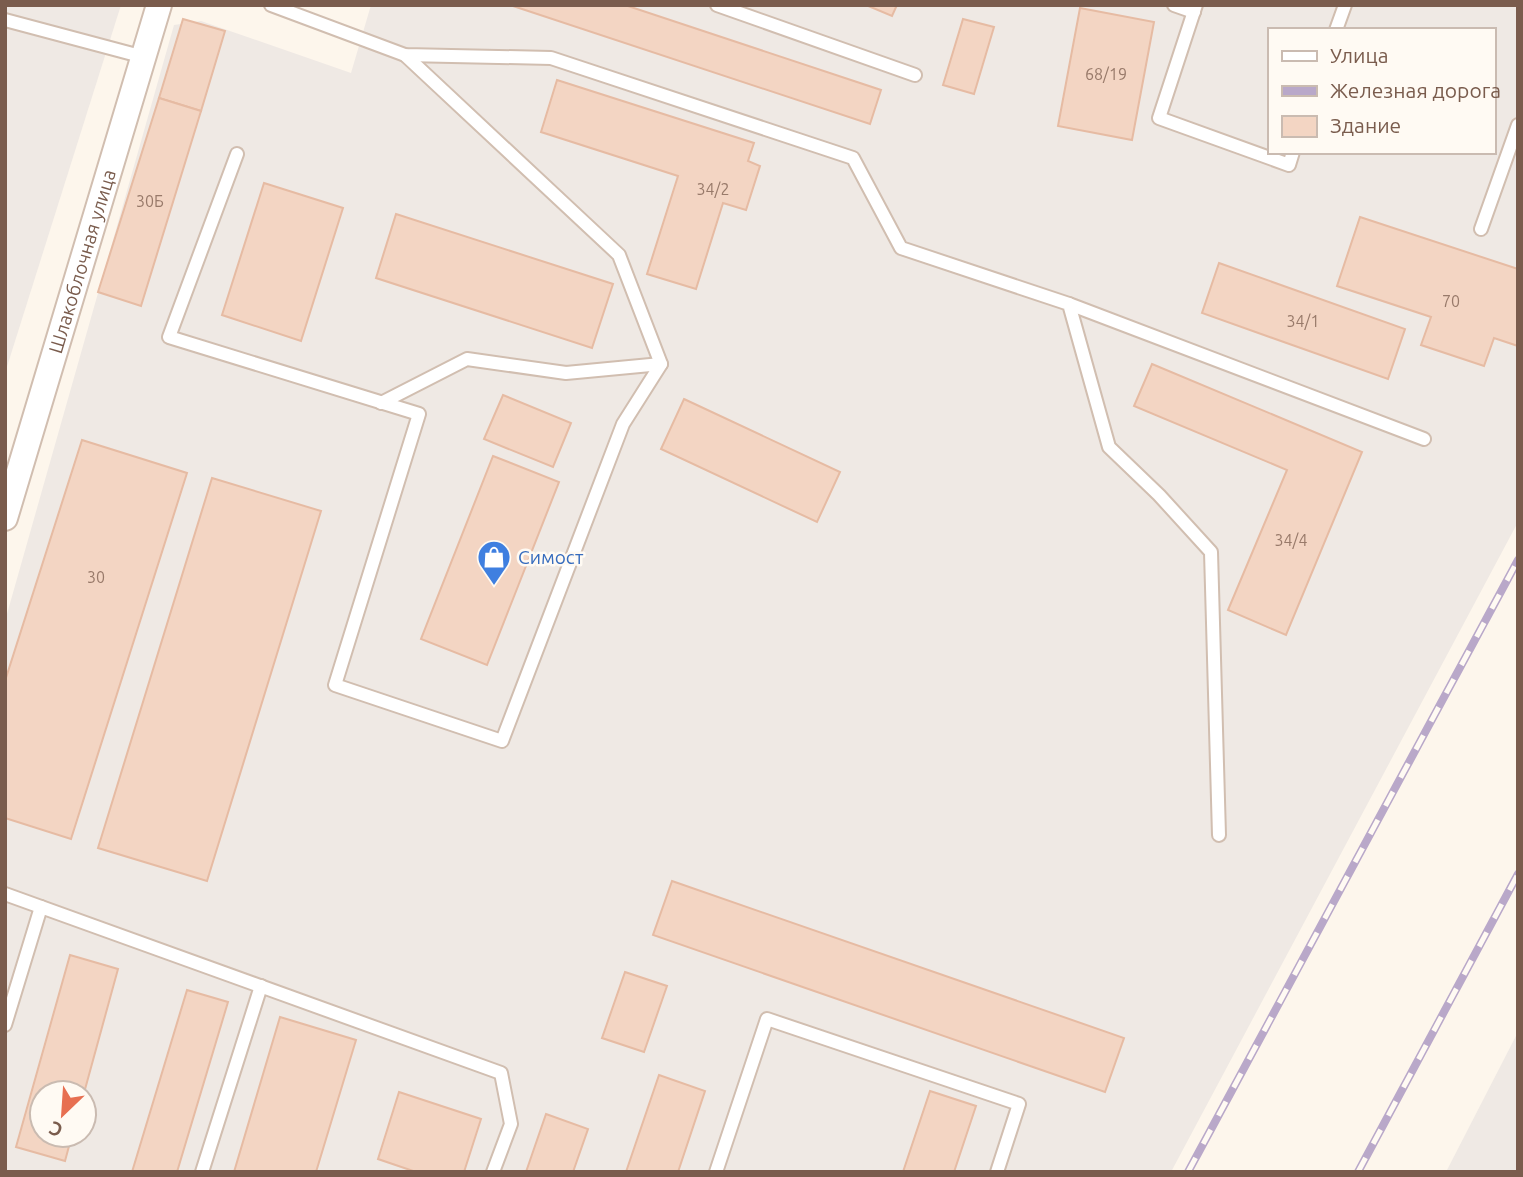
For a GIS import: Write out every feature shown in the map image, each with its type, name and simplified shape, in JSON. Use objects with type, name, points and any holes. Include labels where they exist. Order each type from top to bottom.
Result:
[{"type":"street","name":"Шлакоблочная улица","points":[[5,518],[159,5]]},
{"type":"lane","points":[[271,5],[405,55],[551,58],[853,158],[901,248],[1069,304],[1424,439]]},
{"type":"lane","points":[[717,5],[915,75]]},
{"type":"lane","points":[[1174,5],[1195,9],[1159,118],[1289,165],[1292,154]]},
{"type":"lane","points":[[1337,28],[1345,5]]},
{"type":"lane","points":[[5,20],[144,57]]},
{"type":"lane","points":[[405,55],[619,255],[661,364]]},
{"type":"lane","points":[[1480,229],[1518,125]]},
{"type":"lane","points":[[237,154],[169,337],[419,414],[335,685],[502,741],[623,424],[661,364]]},
{"type":"lane","points":[[1069,304],[1109,447],[1159,495],[1211,552],[1219,835]]},
{"type":"lane","points":[[381,403],[467,359],[566,373],[661,364]]},
{"type":"lane","points":[[5,894],[501,1073],[511,1124],[493,1172]]},
{"type":"lane","points":[[5,1025],[41,907]]},
{"type":"lane","points":[[202,1172],[261,986]]},
{"type":"lane","points":[[716,1172],[767,1019],[1019,1104],[997,1172]]},
{"type":"shaded area","points":[[5,5],[121,5],[5,373]]},
{"type":"shaded area","points":[[371,5],[1518,5],[1518,522],[1171,1172],[5,1172],[5,621],[174,25],[201,21],[351,73]]},
{"type":"shaded area","points":[[1518,1032],[1518,1172],[1446,1172]]},
{"type":"building","points":[[510,5],[625,5],[881,90],[870,124]]},
{"type":"building","points":[[866,5],[897,5],[892,16]]},
{"type":"building","points":[[1080,8],[1154,22],[1132,140],[1058,126]]},
{"type":"building","points":[[183,19],[225,31],[201,111],[159,98]]},
{"type":"building","points":[[963,19],[994,27],[974,94],[943,85]]},
{"type":"building","points":[[557,80],[754,143],[748,161],[760,166],[746,210],[723,203],[696,289],[647,274],[678,176],[541,132]]},
{"type":"building","points":[[159,98],[201,111],[141,306],[98,292]]},
{"type":"building","points":[[264,183],[343,208],[301,341],[222,315]]},
{"type":"building","points":[[396,214],[613,284],[592,348],[376,278]]},
{"type":"building","points":[[1360,217],[1518,269],[1518,346],[1494,338],[1484,366],[1421,345],[1431,317],[1337,286]]},
{"type":"building","points":[[1219,263],[1405,329],[1388,379],[1202,313]]},
{"type":"building","points":[[1152,364],[1362,452],[1286,635],[1228,610],[1287,470],[1134,406]]},
{"type":"building","points":[[503,395],[571,423],[553,467],[484,439]]},
{"type":"building","points":[[684,399],[840,472],[817,522],[661,449]]},
{"type":"building","points":[[82,440],[187,473],[71,839],[5,818],[5,681]]},
{"type":"building","points":[[493,456],[559,482],[487,665],[421,639]]},
{"type":"building","points":[[212,478],[321,511],[207,881],[98,848]]},
{"type":"building","points":[[672,881],[1124,1038],[1105,1092],[653,935]]},
{"type":"building","points":[[70,955],[118,969],[88,1079],[35,1079]]},
{"type":"building","points":[[625,972],[667,986],[644,1052],[602,1038]]},
{"type":"building","points":[[187,990],[228,1002],[177,1172],[132,1172]]},
{"type":"building","points":[[280,1017],[356,1040],[316,1172],[234,1172]]},
{"type":"building","points":[[659,1075],[705,1091],[678,1172],[626,1172]]},
{"type":"building","points":[[930,1091],[976,1106],[954,1172],[903,1172]]},
{"type":"building","points":[[399,1092],[481,1119],[464,1172],[416,1172],[378,1159]]},
{"type":"building","points":[[28,1104],[28,1149],[68,1149],[65,1161],[16,1147]]},
{"type":"building","points":[[546,1114],[588,1129],[573,1172],[526,1172]]},
{"type":"railway","points":[[1188,1172],[1518,560]]},
{"type":"railway","points":[[1358,1172],[1518,874]]},
{"type":"place","name":"Симост","points":[[494,587]]}]
